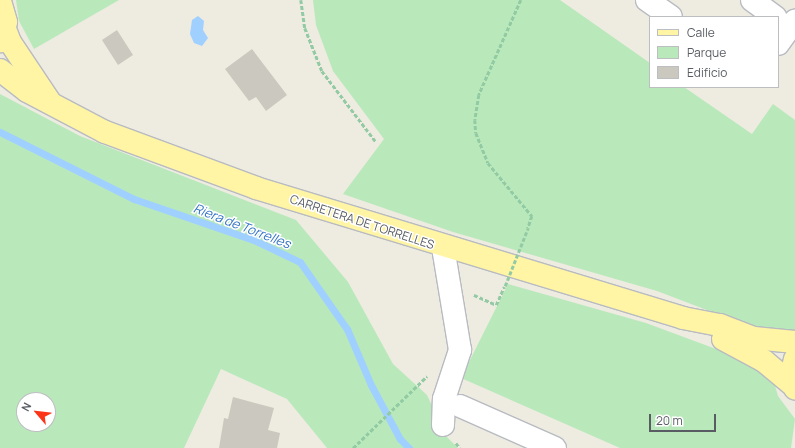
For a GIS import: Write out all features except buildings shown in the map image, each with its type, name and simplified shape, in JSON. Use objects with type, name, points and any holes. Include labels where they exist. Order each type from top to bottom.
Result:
[{"type":"main road","name":"CARRETERA DE TORRELLES","points":[[0,1],[3,36],[10,42],[50,102]]},
{"type":"main road","name":"CARRETERA DE TORRELLES","points":[[0,70],[28,91],[105,132],[190,165],[443,247],[683,318],[720,325],[754,338],[795,342]]},
{"type":"main road","name":"CARRETERA DE TORRELLES","points":[[683,318],[764,361],[794,386]]},
{"type":"main road","name":"CARRETERA DE TORRELLES","points":[[794,386],[795,359]]},
{"type":"street","points":[[647,0],[670,16]]},
{"type":"street","points":[[752,0],[771,16]]},
{"type":"street","points":[[443,247],[460,350],[444,399],[443,425]]},
{"type":"street","points":[[460,406],[555,448]]},
{"type":"path","points":[[302,0],[305,28],[322,71],[376,142]]},
{"type":"path","points":[[482,298],[496,305],[505,286],[532,216],[520,204],[488,162],[476,134],[475,120],[479,95],[521,0]]},
{"type":"path","points":[[353,448],[402,400]]},
{"type":"green space","points":[[16,0],[119,0],[34,49],[19,21]]},
{"type":"green space","points":[[313,0],[560,0],[649,62],[649,88],[685,88],[752,134],[773,104],[795,120],[795,334],[778,337],[657,291],[453,232],[343,194],[384,139],[333,71],[316,25]]},
{"type":"green space","points":[[0,94],[80,136],[296,220],[348,282],[393,364],[427,395],[446,436],[458,448],[327,448],[287,399],[221,369],[184,448],[0,448]]},
{"type":"green space","points":[[508,284],[646,323],[770,369],[778,396],[795,419],[791,448],[620,448],[461,378]]},
{"type":"water","points":[[198,16],[204,21],[203,30],[208,38],[202,46],[194,43],[190,34],[192,20]]},
{"type":"waterway","name":"Riera de Torrelles","points":[[0,132],[134,199],[254,240],[300,262],[347,329],[371,385],[400,439],[409,448]]}]
